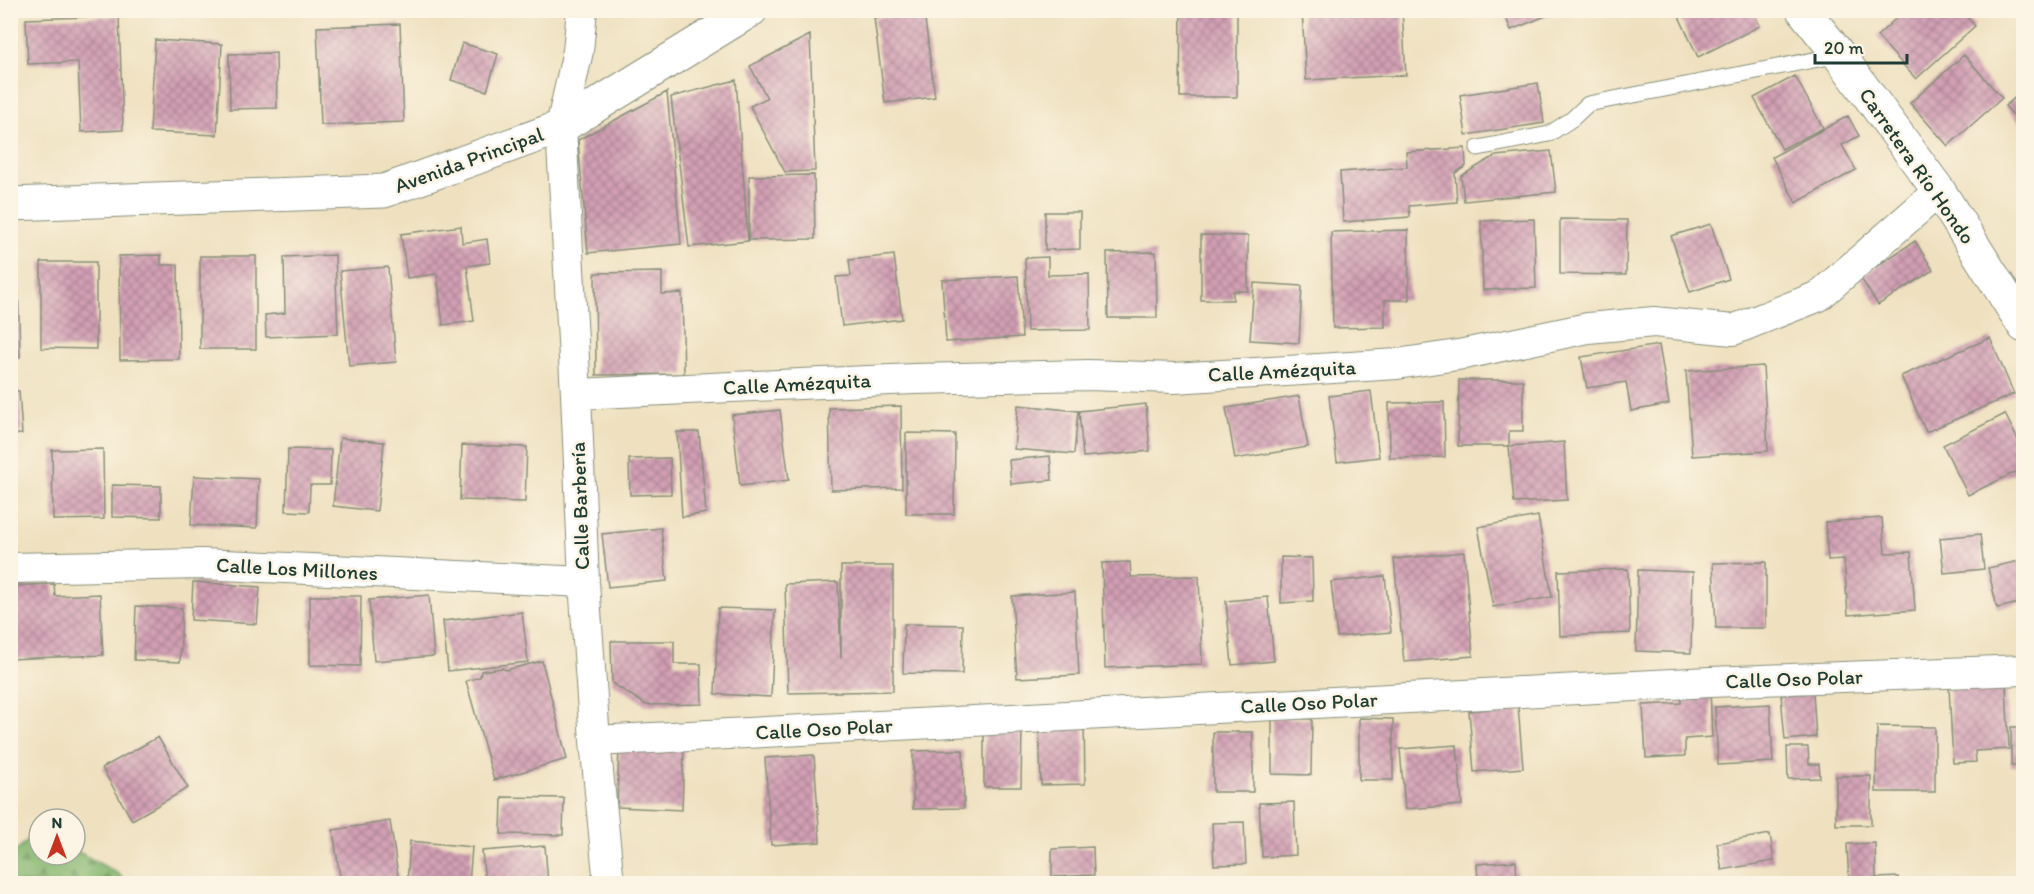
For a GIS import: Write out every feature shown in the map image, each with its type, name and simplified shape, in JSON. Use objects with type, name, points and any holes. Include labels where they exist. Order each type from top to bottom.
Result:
[{"type":"street","name":"Calle Barbería","points":[[582,10],[578,51],[561,127],[584,582],[595,741],[609,884]]},
{"type":"street","name":"Avenida Principal","points":[[10,204],[384,191],[561,127],[751,10]]},
{"type":"street","name":"Carretera Río Hondo","points":[[1803,10],[1939,191],[2024,326]]},
{"type":"street","name":"Calle Amézquita","points":[[576,394],[914,379],[1089,375],[1174,378],[1397,364],[1464,354],[1587,328],[1654,322],[1733,330],[1819,296],[1939,191]]},
{"type":"street","name":"Calle Los Millones","points":[[10,568],[202,564],[584,582]]},
{"type":"street","name":"Calle Oso Polar","points":[[595,741],[1710,682],[2024,670]]},
{"type":"lane","points":[[1478,148],[1549,134],[1572,119],[1587,104],[1839,55]]},
{"type":"green space","points":[[27,841],[27,867],[87,867],[87,857],[119,874],[126,883],[11,883],[11,856]]},
{"type":"building","points":[[1181,10],[1237,10],[1237,97],[1180,97]]},
{"type":"building","points":[[1302,10],[1402,10],[1406,75],[1306,80]]},
{"type":"building","points":[[1676,10],[1752,10],[1760,26],[1698,57]]},
{"type":"building","points":[[1905,10],[1961,10],[1975,26],[1916,79],[1877,36]]},
{"type":"building","points":[[1503,11],[1558,11],[1511,30]]},
{"type":"building","points":[[924,12],[935,97],[885,103],[874,18]]},
{"type":"building","points":[[119,16],[123,130],[81,132],[78,62],[28,64],[26,19]]},
{"type":"building","points":[[400,24],[404,122],[321,125],[317,27]]},
{"type":"building","points":[[810,35],[815,171],[785,172],[750,106],[767,98],[750,66]]},
{"type":"building","points":[[155,40],[222,44],[217,135],[150,132]]},
{"type":"building","points":[[462,43],[498,54],[487,91],[451,80]]},
{"type":"building","points":[[276,53],[277,108],[230,109],[229,54]]},
{"type":"building","points":[[1964,55],[2002,98],[1948,146],[1910,103]]},
{"type":"building","points":[[1795,76],[1823,128],[1782,149],[1754,98]]},
{"type":"building","points":[[736,80],[748,241],[689,247],[671,97]]},
{"type":"building","points":[[1538,83],[1544,123],[1466,135],[1460,95]]},
{"type":"building","points":[[2024,90],[2024,127],[2005,106]]},
{"type":"building","points":[[667,92],[681,244],[588,253],[578,140]]},
{"type":"building","points":[[1848,116],[1859,136],[1842,145],[1856,170],[1796,203],[1772,157]]},
{"type":"building","points":[[1465,148],[1466,166],[1455,173],[1457,202],[1409,206],[1410,217],[1343,222],[1340,172],[1407,167],[1406,152]]},
{"type":"building","points":[[1551,151],[1556,192],[1464,201],[1461,176],[1495,156]]},
{"type":"building","points":[[814,175],[815,239],[749,240],[749,176]]},
{"type":"building","points":[[1045,212],[1080,212],[1080,249],[1045,250]]},
{"type":"building","points":[[1534,219],[1536,288],[1483,290],[1481,221]]},
{"type":"building","points":[[1560,219],[1627,220],[1626,275],[1560,274]]},
{"type":"building","points":[[1711,224],[1729,279],[1690,292],[1671,236]]},
{"type":"building","points":[[461,226],[462,243],[487,239],[490,263],[467,266],[474,321],[443,325],[437,274],[407,278],[401,234]]},
{"type":"building","points":[[1408,230],[1409,300],[1385,300],[1385,327],[1333,328],[1331,232]]},
{"type":"building","points":[[1201,235],[1248,236],[1248,291],[1233,291],[1233,300],[1201,300]]},
{"type":"building","points":[[1915,241],[1933,270],[1878,305],[1860,277]]},
{"type":"building","points":[[1156,252],[1157,318],[1108,318],[1107,253]]},
{"type":"building","points":[[161,255],[161,265],[178,265],[179,359],[120,360],[119,256]]},
{"type":"building","points":[[335,255],[338,334],[266,337],[265,315],[285,313],[284,257]]},
{"type":"building","points":[[894,255],[902,319],[842,326],[836,277],[851,276],[849,260]]},
{"type":"building","points":[[200,256],[256,256],[256,349],[200,349]]},
{"type":"building","points":[[1048,257],[1048,275],[1089,274],[1090,330],[1027,331],[1025,258]]},
{"type":"building","points":[[41,262],[96,262],[96,349],[41,348]]},
{"type":"building","points":[[388,267],[396,362],[349,366],[340,271]]},
{"type":"building","points":[[662,272],[662,294],[682,293],[684,374],[596,375],[595,273]]},
{"type":"building","points":[[1018,276],[1022,337],[946,342],[942,280]]},
{"type":"building","points":[[10,282],[18,282],[20,357],[10,357]]},
{"type":"building","points":[[1254,283],[1302,286],[1299,343],[1250,340]]},
{"type":"building","points":[[1990,338],[2014,394],[1926,432],[1901,376]]},
{"type":"building","points":[[1659,345],[1669,404],[1631,411],[1626,382],[1587,388],[1581,357]]},
{"type":"building","points":[[1763,366],[1768,451],[1692,456],[1686,371]]},
{"type":"building","points":[[1459,380],[1523,380],[1523,431],[1509,431],[1509,446],[1458,446]]},
{"type":"building","points":[[10,391],[19,391],[22,434],[10,435]]},
{"type":"building","points":[[1371,391],[1379,457],[1337,462],[1329,396]]},
{"type":"building","points":[[1299,396],[1308,447],[1235,459],[1226,408]]},
{"type":"building","points":[[1444,402],[1445,457],[1390,458],[1389,403]]},
{"type":"building","points":[[1146,404],[1150,451],[1083,457],[1079,411]]},
{"type":"building","points":[[1018,405],[1078,411],[1074,454],[1014,449]]},
{"type":"building","points":[[901,406],[902,488],[831,490],[829,408]]},
{"type":"building","points":[[780,410],[789,480],[740,486],[732,415]]},
{"type":"building","points":[[2005,414],[2018,440],[2024,437],[2024,468],[1968,495],[1943,445]]},
{"type":"building","points":[[677,432],[699,432],[706,513],[682,517]]},
{"type":"building","points":[[906,433],[955,434],[954,514],[906,514]]},
{"type":"building","points":[[340,438],[384,442],[377,511],[333,506]]},
{"type":"building","points":[[1564,442],[1567,500],[1514,503],[1509,446]]},
{"type":"building","points":[[462,445],[527,447],[525,502],[460,500]]},
{"type":"building","points":[[103,449],[104,519],[53,520],[52,450]]},
{"type":"building","points":[[288,449],[331,450],[330,485],[310,485],[309,512],[286,511]]},
{"type":"building","points":[[1050,456],[1052,480],[1011,484],[1009,460]]},
{"type":"building","points":[[670,458],[671,494],[630,495],[629,459]]},
{"type":"building","points":[[194,476],[259,479],[257,528],[191,525]]},
{"type":"building","points":[[112,485],[161,486],[161,518],[112,517]]},
{"type":"building","points":[[1538,516],[1552,597],[1493,607],[1478,527]]},
{"type":"building","points":[[1882,518],[1885,553],[1911,552],[1915,610],[1848,615],[1844,559],[1828,560],[1825,522]]},
{"type":"building","points":[[661,528],[667,581],[608,587],[602,534]]},
{"type":"building","points":[[1980,534],[1984,569],[1944,573],[1940,538]]},
{"type":"building","points":[[1464,552],[1473,656],[1404,662],[1394,559]]},
{"type":"building","points":[[1281,557],[1312,558],[1313,601],[1281,603]]},
{"type":"building","points":[[2024,560],[2024,602],[1997,608],[1988,568]]},
{"type":"building","points":[[1130,562],[1131,577],[1199,576],[1202,664],[1105,668],[1102,563]]},
{"type":"building","points":[[1766,562],[1766,628],[1716,628],[1713,563]]},
{"type":"building","points":[[841,566],[893,566],[893,691],[788,693],[785,584],[838,582],[841,658]]},
{"type":"building","points":[[1628,569],[1630,633],[1560,636],[1558,571]]},
{"type":"building","points":[[1638,570],[1693,572],[1691,653],[1636,651]]},
{"type":"building","points":[[1385,576],[1391,632],[1337,637],[1331,582]]},
{"type":"building","points":[[193,582],[260,587],[257,624],[191,620]]},
{"type":"building","points":[[54,584],[55,596],[100,594],[103,655],[10,659],[10,586]]},
{"type":"building","points":[[1075,592],[1079,675],[1017,678],[1012,596]]},
{"type":"building","points":[[429,595],[434,656],[374,661],[369,600]]},
{"type":"building","points":[[310,596],[361,596],[360,666],[310,665]]},
{"type":"building","points":[[1268,597],[1274,661],[1232,665],[1226,601]]},
{"type":"building","points":[[136,606],[182,608],[180,662],[134,660]]},
{"type":"building","points":[[718,608],[775,610],[771,697],[715,694]]},
{"type":"building","points":[[522,612],[528,662],[448,671],[443,621]]},
{"type":"building","points":[[904,624],[963,625],[962,674],[903,673]]},
{"type":"building","points":[[611,641],[674,641],[674,664],[701,664],[702,704],[646,705],[612,683]]},
{"type":"building","points":[[542,661],[567,759],[494,780],[466,681],[480,677],[481,671],[502,668],[506,670]]},
{"type":"building","points":[[2006,684],[2009,749],[1975,751],[1976,762],[1953,763],[1949,687]]},
{"type":"building","points":[[1710,688],[1712,737],[1685,739],[1685,756],[1646,758],[1643,705],[1681,703],[1680,689]]},
{"type":"building","points":[[1813,693],[1816,737],[1785,740],[1781,695]]},
{"type":"building","points":[[1770,704],[1773,762],[1718,765],[1715,707]]},
{"type":"building","points":[[1518,706],[1523,768],[1474,772],[1469,711]]},
{"type":"building","points":[[1272,718],[1312,719],[1311,775],[1272,774]]},
{"type":"building","points":[[1359,718],[1393,719],[1393,780],[1359,780]]},
{"type":"building","points":[[1084,721],[1085,784],[1041,785],[1039,722]]},
{"type":"building","points":[[1877,726],[1935,727],[1935,792],[1876,792]]},
{"type":"building","points":[[984,727],[1022,727],[1021,787],[984,787]]},
{"type":"building","points":[[2011,727],[2024,727],[2024,766],[2011,766]]},
{"type":"building","points":[[1213,732],[1253,732],[1253,792],[1213,792]]},
{"type":"building","points":[[158,737],[188,788],[132,820],[102,768]]},
{"type":"building","points":[[1457,745],[1462,805],[1405,809],[1400,749]]},
{"type":"building","points":[[619,746],[684,748],[682,810],[617,807]]},
{"type":"building","points":[[1787,747],[1808,747],[1809,764],[1819,764],[1820,778],[1788,779]]},
{"type":"building","points":[[963,750],[964,808],[913,809],[913,751]]},
{"type":"building","points":[[814,755],[820,842],[771,845],[765,758]]},
{"type":"building","points":[[1836,776],[1871,776],[1871,825],[1836,825]]},
{"type":"building","points":[[502,797],[564,798],[563,835],[501,834]]},
{"type":"building","points":[[1294,802],[1296,855],[1262,857],[1259,803]]},
{"type":"building","points":[[390,821],[399,882],[341,884],[333,830]]},
{"type":"building","points":[[1244,822],[1246,864],[1214,865],[1212,823]]},
{"type":"building","points":[[1770,834],[1774,861],[1722,870],[1717,843]]},
{"type":"building","points":[[410,841],[472,847],[469,884],[407,884]]},
{"type":"building","points":[[1875,843],[1876,878],[1899,877],[1899,884],[1849,884],[1847,844]]},
{"type":"building","points":[[545,846],[548,884],[485,884],[482,851]]},
{"type":"building","points":[[1093,847],[1094,875],[1052,877],[1052,849]]},
{"type":"building","points":[[1516,861],[1517,884],[1478,884],[1477,864]]}]
